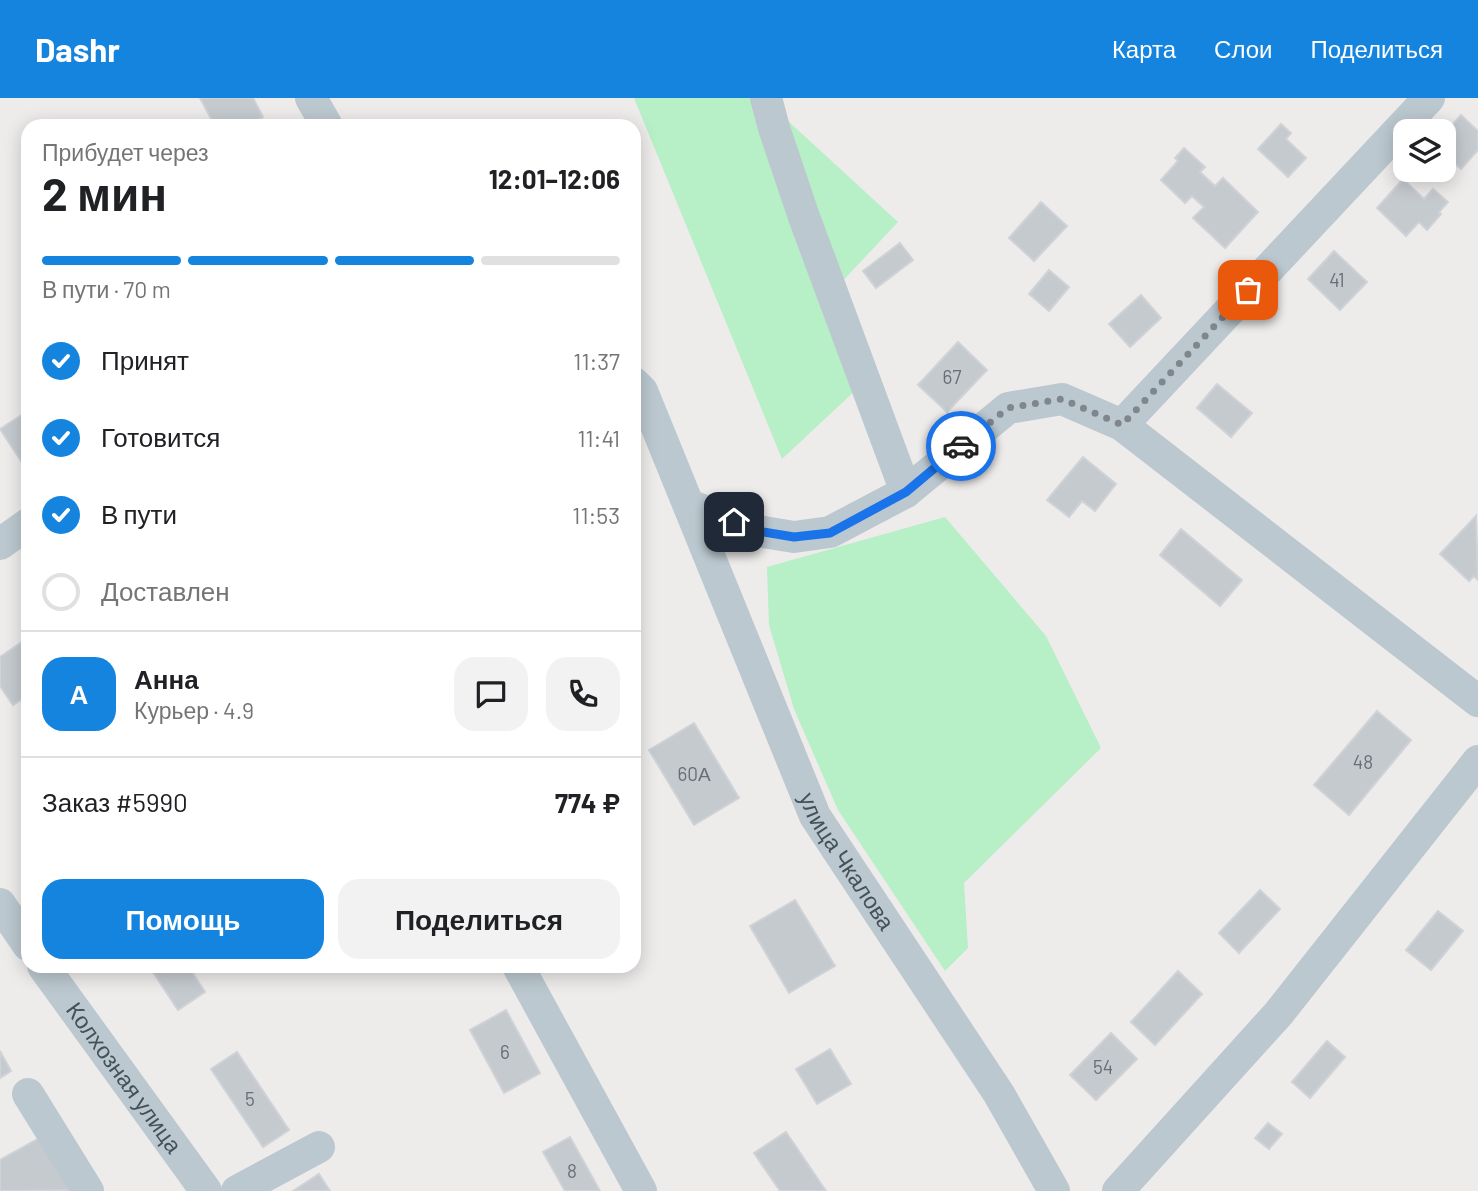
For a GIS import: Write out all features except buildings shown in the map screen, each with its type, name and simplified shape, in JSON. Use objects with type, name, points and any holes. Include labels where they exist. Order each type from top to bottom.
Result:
[{"type":"street","points":[[311,98],[323,119]]},
{"type":"street","points":[[766,98],[804,217],[906,492]]},
{"type":"street","points":[[1122,425],[1429,98]]},
{"type":"street","name":"улица Чкалова","points":[[641,390],[816,816],[999,1094],[1054,1191]]},
{"type":"street","points":[[689,505],[757,531],[794,537],[830,533],[906,492],[1008,408],[1062,399],[1122,425],[1478,701]]},
{"type":"street","points":[[0,544],[21,529]]},
{"type":"street","points":[[1118,1191],[1279,1013],[1478,761]]},
{"type":"street","points":[[0,904],[21,934]]},
{"type":"street","name":"Колхозная улица","points":[[48,973],[206,1191]]},
{"type":"street","points":[[522,973],[640,1191]]},
{"type":"street","points":[[27,1094],[88,1191]]},
{"type":"street","points":[[237,1191],[319,1147]]},
{"type":"green space","points":[[634,98],[763,98],[898,222],[837,287],[858,388],[782,459]]},
{"type":"green space","points":[[945,517],[1046,636],[1101,748],[964,883],[968,948],[945,971],[838,810],[794,709],[769,625],[767,567]]},
{"type":"way so far","points":[[961,446],[1008,408],[1062,399],[1122,425],[1248,290]]},
{"type":"route","points":[[734,522],[757,531],[794,537],[830,533],[906,492],[961,446]]}]
